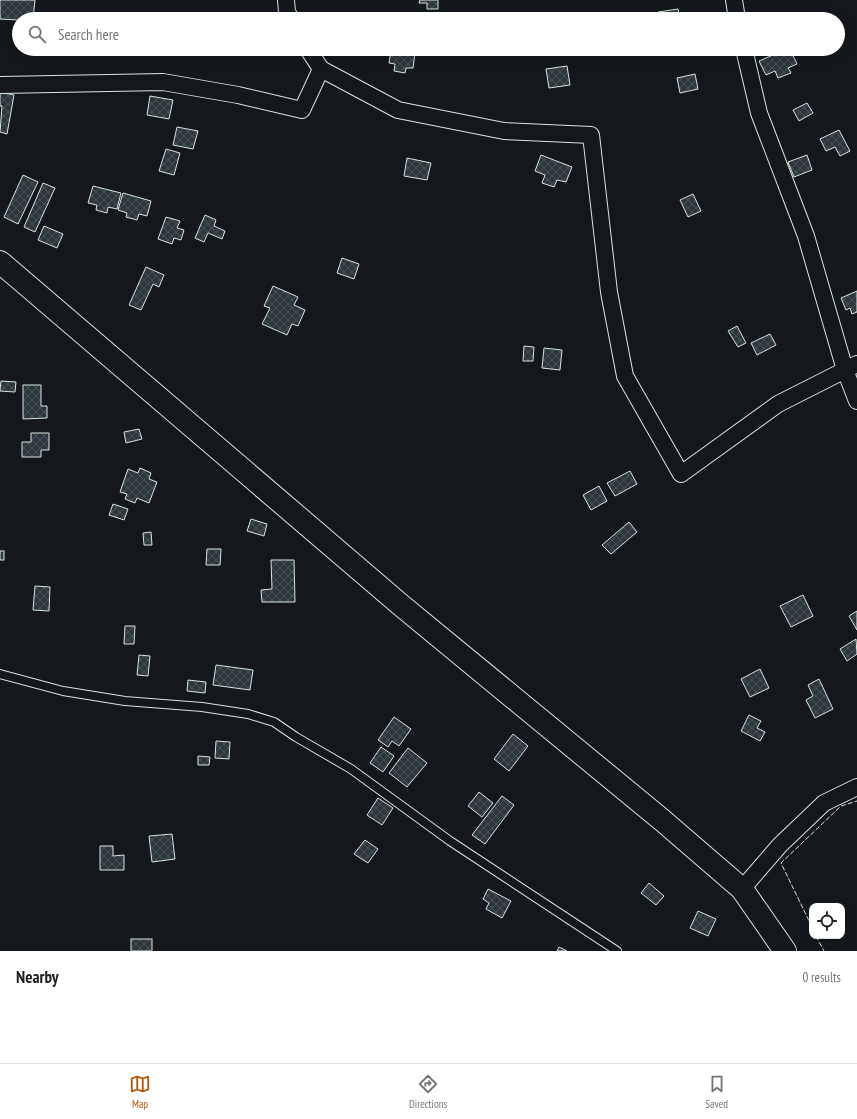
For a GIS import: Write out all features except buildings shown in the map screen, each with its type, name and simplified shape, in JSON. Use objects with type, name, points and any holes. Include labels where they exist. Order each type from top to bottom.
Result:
[{"type":"main road","points":[[0,262],[402,606],[662,820],[742,889],[785,951]]},
{"type":"street","points":[[286,0],[287,12]]},
{"type":"street","points":[[734,0],[737,12]]},
{"type":"street","points":[[313,56],[322,69],[398,110],[504,131],[591,135],[609,292],[625,376],[681,474],[778,404],[851,367]]},
{"type":"street","points":[[746,56],[759,113],[806,236],[851,367],[857,401]]},
{"type":"street","points":[[0,85],[163,82],[238,95],[302,110],[322,69]]},
{"type":"street","points":[[742,889],[780,845],[824,803],[857,787]]},
{"type":"lane","points":[[0,674],[64,691],[125,701],[210,708],[248,714],[274,722],[296,737],[351,769],[450,841],[617,951]]},
{"type":"fence","points":[[809,921],[781,863],[841,806],[857,801]]},
{"type":"fence","points":[[818,939],[824,951]]}]
